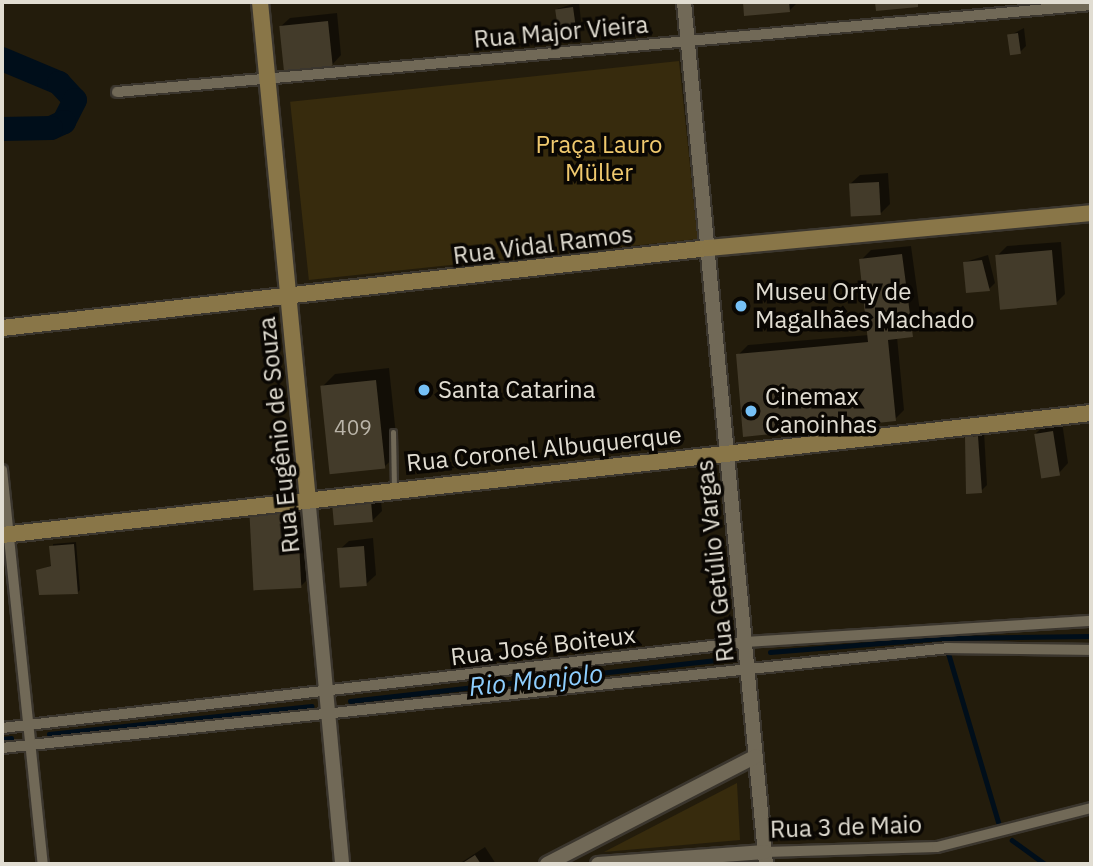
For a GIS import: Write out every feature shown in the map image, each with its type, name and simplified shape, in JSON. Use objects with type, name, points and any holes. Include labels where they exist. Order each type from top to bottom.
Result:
[{"type":"main road","name":"Rua Eugênio de Souza","points":[[260,2],[308,496]]},
{"type":"main road","name":"Rua Vidal Ramos","points":[[2,328],[289,300],[708,247],[1091,213]]},
{"type":"main road","name":"Rua Coronel Albuquerque","points":[[5,535],[308,496],[1091,413]]},
{"type":"street","name":"Rua Getúlio Vargas","points":[[684,2],[765,858]]},
{"type":"street","name":"Rua Major Vieira","points":[[117,92],[1091,5]]},
{"type":"street","points":[[2,470],[5,535],[44,864]]},
{"type":"street","name":"Rua Eugênio de Souza","points":[[308,496],[342,864]]},
{"type":"street","name":"Rua José Boiteux","points":[[2,728],[327,694],[746,642],[1091,621]]},
{"type":"street","name":"Rua José Boiteux","points":[[2,748],[748,667],[948,648],[1091,650]]},
{"type":"street","points":[[547,864],[600,840],[756,757]]},
{"type":"street","name":"Rua 3 de Maio","points":[[601,863],[765,858],[937,847],[1091,808]]},
{"type":"street","points":[[600,840],[601,863]]},
{"type":"lane","points":[[393,432],[394,487]]},
{"type":"green space","name":"Praça Lauro Müller","points":[[679,61],[698,239],[309,280],[290,102]]},
{"type":"green space","points":[[737,783],[740,840],[604,852]]},
{"type":"building","points":[[743,2],[789,2],[790,12],[744,16]]},
{"type":"building","points":[[875,2],[918,2],[918,7],[876,11]]},
{"type":"building","points":[[573,7],[576,28],[558,30],[555,10]]},
{"type":"building","points":[[328,21],[333,66],[284,71],[279,26]]},
{"type":"building","points":[[1018,33],[1021,54],[1010,55],[1007,35]]},
{"type":"building","points":[[879,182],[881,215],[851,217],[849,184]]},
{"type":"building","points":[[1052,250],[1057,305],[1000,310],[995,255]]},
{"type":"building","points":[[902,254],[913,337],[888,340],[896,421],[743,437],[736,354],[868,342],[859,259]]},
{"type":"building","points":[[982,260],[990,291],[966,293],[963,262]]},
{"type":"building","points":[[376,380],[385,469],[330,474],[320,386]]},
{"type":"building","points":[[1053,431],[1060,475],[1041,478],[1034,434]]},
{"type":"building","points":[[978,436],[982,493],[966,494],[965,437]]},
{"type":"building","points":[[371,501],[373,522],[334,525],[332,504]]},
{"type":"building","points":[[297,504],[301,588],[253,590],[249,507]]},
{"type":"building","points":[[74,544],[78,594],[39,595],[36,570],[51,566],[49,546]]},
{"type":"building","points":[[364,546],[367,586],[340,588],[337,548]]},
{"type":"building","points":[[475,855],[481,864],[461,864]]},
{"type":"waterway","points":[[2,59],[59,83],[75,100],[64,122],[51,128],[2,129]]},
{"type":"waterway","name":"Rio Monjolo","points":[[770,652],[945,638],[1091,636]]},
{"type":"waterway","points":[[949,655],[999,824]]},
{"type":"waterway","name":"Rio Monjolo","points":[[350,701],[723,659]]},
{"type":"waterway","name":"Rio Monjolo","points":[[49,734],[312,706]]},
{"type":"waterway","name":"Rio Monjolo","points":[[2,739],[11,738]]},
{"type":"waterway","points":[[1012,840],[1045,864]]},
{"type":"place","name":"Museu Orty de Magalhães Machado","points":[[741,306]]},
{"type":"place","name":"Santa Catarina","points":[[424,390]]},
{"type":"place","name":"Cinemax Canoinhas","points":[[751,411]]}]
